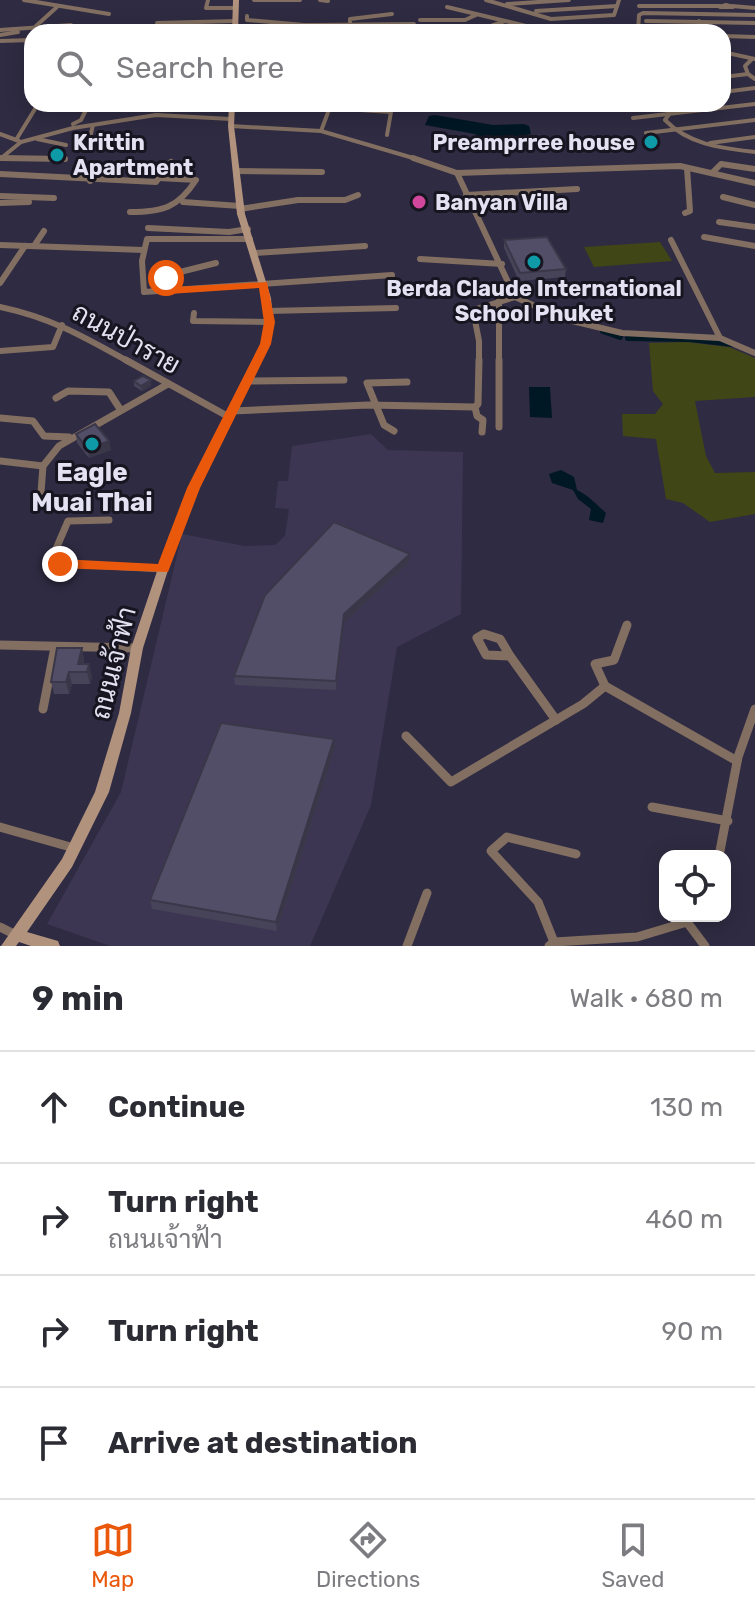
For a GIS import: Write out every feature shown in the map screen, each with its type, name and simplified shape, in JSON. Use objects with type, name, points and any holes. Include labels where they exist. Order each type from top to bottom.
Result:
[{"type":"main road","points":[[236,4],[236,24]]},
{"type":"main road","name":"ถนนเจ้าฟ้า","points":[[12,941],[74,848],[102,792],[125,713],[137,648],[163,569],[194,488],[266,344],[269,316],[264,285],[240,208],[232,112]]},
{"type":"main road","points":[[12,941],[53,946]]},
{"type":"street","points":[[24,0],[109,14]]},
{"type":"street","points":[[208,0],[206,8],[236,4]]},
{"type":"street","points":[[254,0],[300,0]]},
{"type":"street","points":[[320,0],[328,1]]},
{"type":"street","points":[[486,0],[551,19],[614,15],[619,0]]},
{"type":"street","points":[[501,4],[569,0]]},
{"type":"street","points":[[529,11],[617,6]]},
{"type":"street","points":[[639,6],[755,8]]},
{"type":"street","points":[[41,24],[57,7]]},
{"type":"street","points":[[440,20],[435,18],[450,7],[518,24]]},
{"type":"street","points":[[638,24],[639,15],[643,13],[727,7],[755,15]]},
{"type":"street","points":[[350,24],[350,19],[392,14]]},
{"type":"street","points":[[420,20],[465,20],[478,14]]},
{"type":"street","points":[[247,16],[247,20],[293,24]]},
{"type":"street","points":[[161,18],[157,23],[236,21]]},
{"type":"street","points":[[497,24],[505,21]]},
{"type":"street","points":[[646,21],[755,23]]},
{"type":"street","points":[[0,32],[24,30]]},
{"type":"street","points":[[0,32],[24,31]]},
{"type":"street","points":[[2,41],[7,34]]},
{"type":"street","points":[[731,36],[755,37]]},
{"type":"street","points":[[2,41],[24,39]]},
{"type":"street","points":[[731,54],[754,59]]},
{"type":"street","points":[[754,59],[745,66],[748,74],[755,79]]},
{"type":"street","points":[[731,76],[748,74]]},
{"type":"street","points":[[731,91],[755,88]]},
{"type":"street","points":[[731,107],[755,104]]},
{"type":"street","points":[[0,158],[18,141],[34,112]]},
{"type":"street","points":[[73,128],[71,125],[79,122],[85,112]]},
{"type":"street","points":[[321,131],[328,112]]},
{"type":"street","points":[[387,135],[391,112]]},
{"type":"street","points":[[633,118],[679,112]]},
{"type":"street","points":[[670,113],[665,120],[682,137],[704,144],[755,152]]},
{"type":"street","points":[[1,137],[18,141],[36,139],[73,128],[156,115],[321,131],[457,173],[687,168],[755,183]]},
{"type":"street","points":[[646,133],[755,120]]},
{"type":"street","points":[[87,150],[93,125]]},
{"type":"street","points":[[704,144],[755,137]]},
{"type":"street","points":[[36,139],[66,145]]},
{"type":"street","points":[[0,158],[65,159]]},
{"type":"street","points":[[0,174],[156,182],[171,162]]},
{"type":"street","points":[[712,173],[721,164],[755,169]]},
{"type":"street","points":[[90,181],[92,166]]},
{"type":"street","points":[[685,213],[690,211],[687,168]]},
{"type":"street","points":[[236,171],[322,172]]},
{"type":"street","points":[[457,173],[515,297]]},
{"type":"street","points":[[130,212],[165,212],[183,202],[196,180],[159,178]]},
{"type":"street","points":[[466,195],[577,189]]},
{"type":"street","points":[[183,202],[240,208],[298,200],[345,200],[358,195]]},
{"type":"street","points":[[0,196],[54,198]]},
{"type":"street","points":[[723,197],[755,205]]},
{"type":"street","points":[[0,203],[29,202]]},
{"type":"street","points":[[719,222],[755,227]]},
{"type":"street","points":[[148,228],[249,234]]},
{"type":"street","points":[[34,246],[44,231]]},
{"type":"street","points":[[249,234],[147,239],[142,261],[144,292],[392,275]]},
{"type":"street","points":[[704,237],[755,246]]},
{"type":"street","points":[[671,240],[720,338]]},
{"type":"street","points":[[0,245],[144,250]]},
{"type":"street","points":[[0,283],[25,246]]},
{"type":"street","points":[[255,253],[365,246]]},
{"type":"street","points":[[420,259],[502,264]]},
{"type":"street","points":[[169,291],[164,281],[168,275],[216,263]]},
{"type":"street","points":[[482,432],[483,420],[477,416],[475,407],[478,404],[479,341],[473,310],[499,301],[515,297],[564,319],[622,333],[720,338],[755,353]]},
{"type":"street","points":[[499,301],[499,427]]},
{"type":"street","name":"ถนนป่าราย","points":[[0,307],[38,315],[62,325],[168,384],[230,414]]},
{"type":"street","points":[[194,313],[193,321],[396,308]]},
{"type":"street","points":[[0,351],[53,347],[62,325]]},
{"type":"street","points":[[247,381],[344,380]]},
{"type":"street","points":[[394,431],[384,425],[368,382],[407,382]]},
{"type":"street","points":[[41,492],[43,466],[59,446],[168,384]]},
{"type":"street","points":[[56,398],[68,391],[109,392],[120,409]]},
{"type":"street","points":[[230,414],[375,405],[475,407]]},
{"type":"street","points":[[0,418],[33,421],[44,436],[71,437]]},
{"type":"street","points":[[0,461],[43,466]]},
{"type":"street","points":[[109,520],[68,521],[50,563],[163,569]]},
{"type":"street","points":[[627,625],[614,660],[595,664],[605,686],[737,761]]},
{"type":"street","points":[[0,645],[137,648]]},
{"type":"street","points":[[43,709],[55,647]]},
{"type":"street","points":[[510,656],[556,720]]},
{"type":"street","points":[[406,736],[451,782],[556,720],[605,686]]},
{"type":"street","points":[[721,850],[737,761],[755,709]]},
{"type":"street","points":[[652,807],[728,821]]},
{"type":"street","points":[[0,827],[74,848]]},
{"type":"street","points":[[576,854],[507,837],[491,851],[539,899],[551,924],[552,944],[637,937],[680,922]]},
{"type":"street","points":[[407,946],[427,893]]},
{"type":"street","points":[[691,922],[705,946]]},
{"type":"street","points":[[0,927],[12,941]]},
{"type":"shaded area","points":[[371,434],[388,450],[463,452],[461,614],[397,647],[371,805],[310,946],[110,946],[47,924],[121,792],[182,534],[245,546],[275,545],[285,536],[289,509],[275,508],[278,481],[288,481],[292,446]]},
{"type":"green space","points":[[660,242],[672,261],[594,267],[584,247]]},
{"type":"green space","points":[[686,342],[729,347],[755,358],[755,397],[695,401],[706,456],[715,473],[755,472],[755,514],[710,522],[683,503],[666,499],[656,439],[623,436],[622,414],[655,414],[663,404],[653,391],[649,343]]},
{"type":"water","points":[[429,116],[493,125],[524,124],[529,126],[531,134],[482,142],[482,138],[475,134],[425,125]]},
{"type":"water","points":[[529,387],[550,387],[552,418],[530,417]]},
{"type":"water","points":[[561,470],[574,477],[577,490],[606,513],[603,523],[589,520],[591,509],[578,499],[573,490],[552,483],[549,474]]},
{"type":"building","name":"Berda Claude International School Phuket","points":[[547,237],[566,269],[520,273],[504,240]]},
{"type":"building","points":[[143,376],[151,380],[141,386],[134,381]]},
{"type":"building","points":[[95,424],[109,441],[88,449],[76,434]]},
{"type":"building","points":[[334,522],[410,554],[344,614],[336,681],[234,676],[265,595]]},
{"type":"building","points":[[57,648],[82,648],[78,664],[89,664],[87,672],[69,672],[66,682],[51,682]]},
{"type":"building","points":[[221,723],[334,739],[276,922],[150,900]]},
{"type":"waterway","points":[[603,331],[620,337]]},
{"type":"waterway","points":[[628,338],[691,339],[732,344]]},
{"type":"place","name":"Preamprree house","points":[[651,142]]},
{"type":"place","name":"Krittin Apartment","points":[[57,155]]},
{"type":"place","name":"Banyan Villa","points":[[419,202]]},
{"type":"place","name":"Berda Claude International School Phuket","points":[[534,262]]},
{"type":"place","name":"Eagle Muai Thai","points":[[92,444]]},
{"type":"route","points":[[60,564],[163,569],[194,488],[266,344],[269,322],[264,285],[169,291],[164,281],[166,278]]}]
